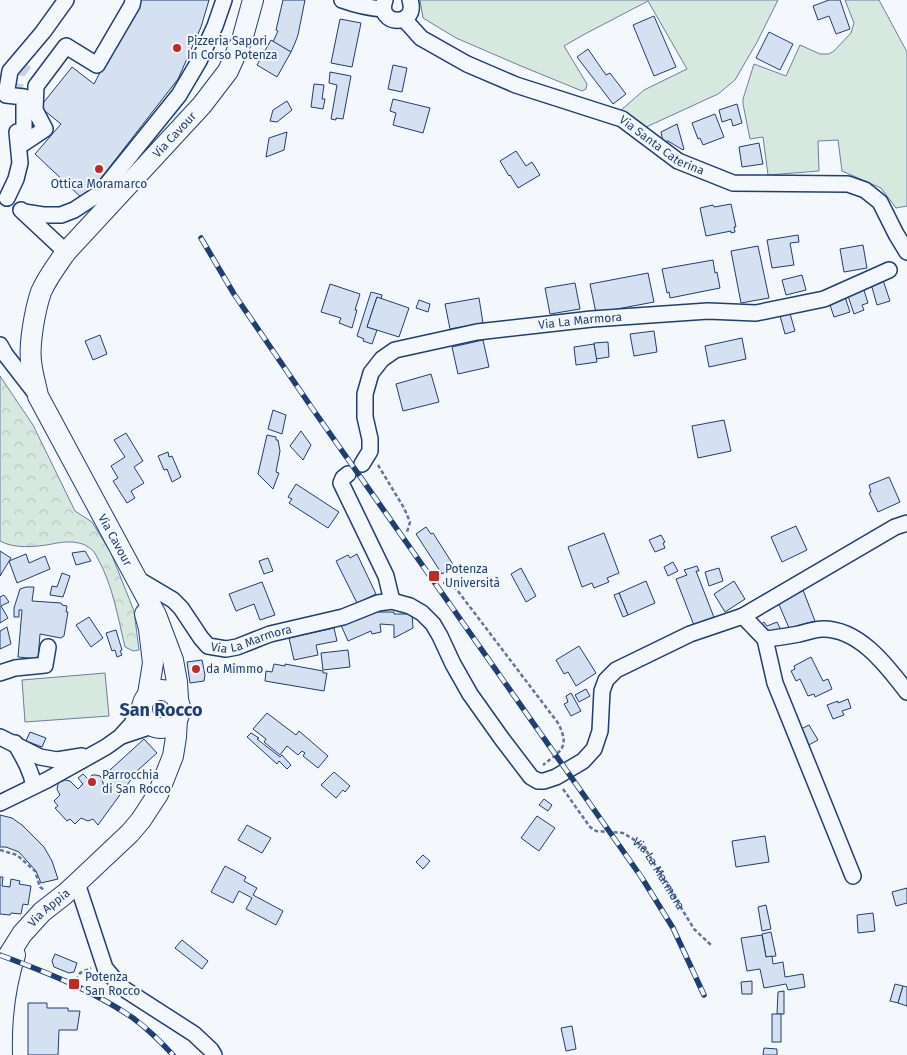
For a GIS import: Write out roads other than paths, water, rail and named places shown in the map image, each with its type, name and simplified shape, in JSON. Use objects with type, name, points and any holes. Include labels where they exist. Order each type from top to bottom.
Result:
[{"type":"main road","name":"Via Cavour","points":[[77,883],[141,820],[158,794],[173,756],[168,739],[167,718],[177,682],[173,660],[156,615],[38,396],[31,361],[36,312],[41,292],[52,270],[66,252],[202,105],[228,70],[242,40],[253,0]]},
{"type":"main road","name":"Via Cavour","points":[[136,578],[149,629],[153,663],[142,715],[146,721],[167,718]]},
{"type":"main road","points":[[145,701],[155,690],[164,689],[172,692],[167,718]]},
{"type":"main road","name":"Via Appia","points":[[0,969],[22,934],[42,912],[77,883]]},
{"type":"main road","name":"Via Appia","points":[[2,1055],[1,1014],[10,971],[22,934]]},
{"type":"street","points":[[66,0],[43,32],[10,71],[6,95],[24,97],[24,144],[45,129],[34,110],[36,86],[66,46],[96,65],[134,0]]},
{"type":"street","name":"Via Cavour","points":[[24,212],[62,215],[74,210],[100,193],[179,95],[199,61],[215,26],[224,0]]},
{"type":"street","name":"Via Santa Caterina","points":[[342,0],[370,8],[384,4],[388,17],[392,20],[404,19],[421,38],[467,64],[516,85],[622,120],[678,161],[733,183],[848,184],[864,190],[880,202],[907,252]]},
{"type":"street","points":[[404,19],[410,14],[410,0]]},
{"type":"street","points":[[14,98],[20,163],[16,179],[4,199],[24,212],[66,252]]},
{"type":"street","name":"Via La Marmora","points":[[366,458],[370,440],[364,418],[365,394],[371,373],[382,359],[395,350],[477,332],[592,319],[708,311],[756,313],[824,299],[889,270]]},
{"type":"street","name":"Via Cavour","points":[[0,345],[38,396]]},
{"type":"street","points":[[348,474],[341,483],[386,576],[392,602]]},
{"type":"street","points":[[853,876],[775,684],[765,639],[742,616],[895,527],[907,522]]},
{"type":"street","name":"Via La Marmora","points":[[136,578],[173,600],[181,608],[208,646],[226,650],[237,648],[270,634],[343,617],[378,603],[392,602],[410,606],[422,613],[433,624],[470,694],[531,777],[538,781],[556,778],[584,761],[594,749],[600,731],[602,691],[606,680],[616,670],[690,634],[742,616]]},
{"type":"street","points":[[765,639],[822,629],[842,632],[861,642],[876,655],[907,692]]},
{"type":"street","points":[[0,672],[15,668],[44,665],[48,647]]},
{"type":"street","name":"Via Cavour","points":[[120,737],[132,725],[145,701]]},
{"type":"street","name":"Via Cavour","points":[[0,802],[34,786],[120,737],[167,718]]},
{"type":"street","points":[[0,737],[40,756],[57,760],[93,754]]},
{"type":"street","points":[[15,743],[26,763],[34,786]]},
{"type":"street","points":[[77,883],[105,968],[121,987],[194,1034],[214,1055]]},
{"type":"tunnel","points":[[14,98],[18,72],[29,58]]},
{"type":"railway","points":[[201,238],[234,294],[312,408],[642,878],[673,928],[704,995]]},
{"type":"railway","points":[[0,955],[68,982],[117,1008],[144,1027],[173,1055]]},
{"type":"place","name":"Pizzeria Sapori In Corso Potenza","points":[[177,48]]},
{"type":"place","name":"Ottica Moramarco","points":[[99,169]]},
{"type":"place","name":"Potenza Università","points":[[434,576]]},
{"type":"place","name":"da Mimmo","points":[[196,669]]},
{"type":"place","name":"Parrocchia di San Rocco","points":[[92,782]]},
{"type":"place","name":"Potenza San Rocco","points":[[74,984]]},
{"type":"district","name":"San Rocco","points":[[161,710]]}]
